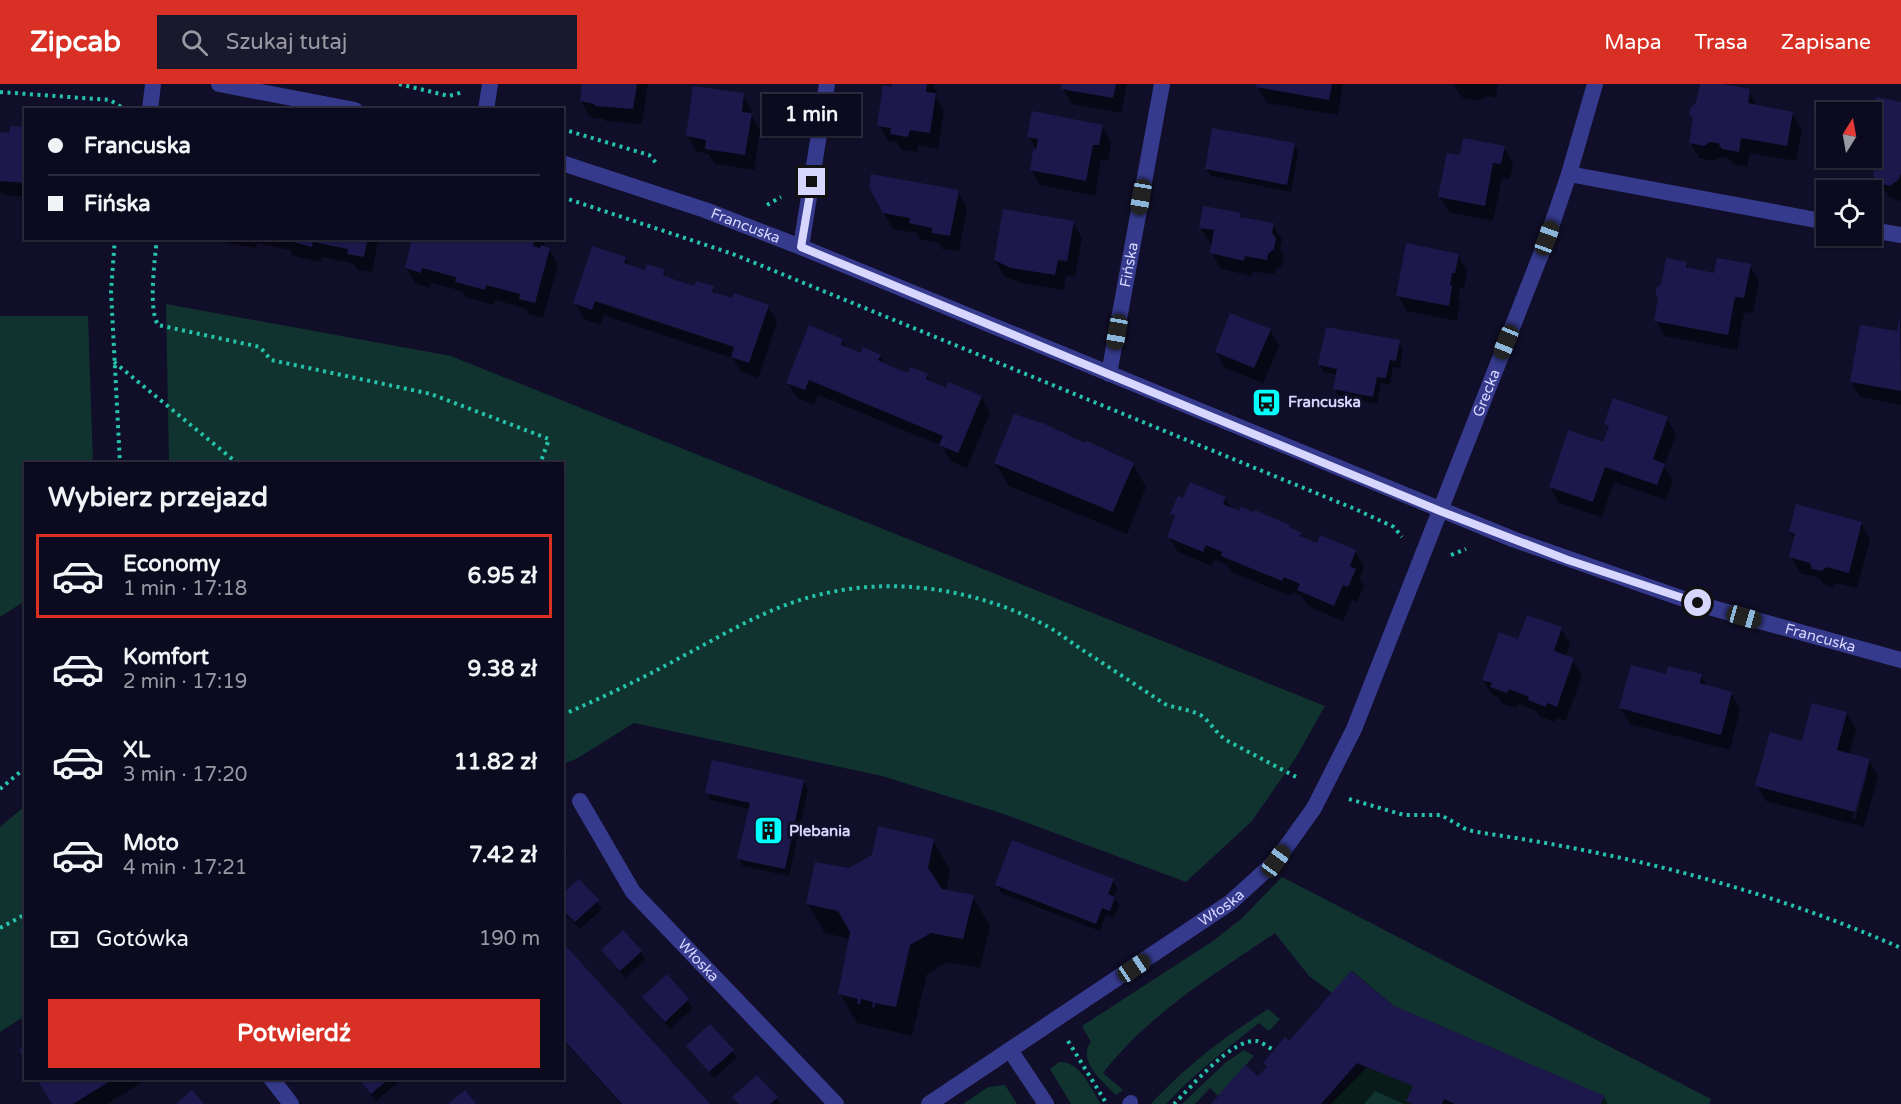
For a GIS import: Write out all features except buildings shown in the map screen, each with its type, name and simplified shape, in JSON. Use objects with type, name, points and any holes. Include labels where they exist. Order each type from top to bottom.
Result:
[{"type":"street","points":[[150,108],[153,84]]},
{"type":"street","points":[[219,84],[345,108]]},
{"type":"street","points":[[486,108],[490,84]]},
{"type":"street","points":[[801,247],[827,84]]},
{"type":"street","name":"Fińska","points":[[1109,374],[1162,84]]},
{"type":"street","name":"Grecka","points":[[1440,511],[1543,249],[1569,174],[1595,84]]},
{"type":"street","name":"Francuska","points":[[564,164],[695,207],[801,247],[1440,511],[1577,563],[1778,627],[1901,660]]},
{"type":"street","points":[[1569,174],[1816,220]]},
{"type":"street","points":[[1882,232],[1901,235]]},
{"type":"street","name":"Włoska","points":[[929,1104],[1231,902],[1276,861],[1314,808],[1354,729],[1440,511]]},
{"type":"street","name":"Włoska","points":[[580,801],[633,892],[836,1104]]},
{"type":"street","points":[[1010,1050],[1046,1104]]},
{"type":"street","points":[[273,1080],[291,1104]]},
{"type":"path","points":[[399,84],[449,96],[462,92],[469,94]]},
{"type":"path","points":[[0,92],[110,100],[122,108]]},
{"type":"path","points":[[564,198],[733,254],[1344,505],[1394,526],[1400,533],[1404,544]]},
{"type":"path","points":[[115,240],[111,291],[120,462]]},
{"type":"path","points":[[157,240],[153,274],[155,317],[158,325],[260,347],[272,360],[451,400],[549,439],[541,462]]},
{"type":"path","points":[[113,361],[238,462]]},
{"type":"path","points":[[564,714],[785,605],[826,593],[861,588],[907,586],[935,589],[994,602],[1045,625],[1165,704],[1202,716],[1217,734],[1226,740],[1323,791],[1404,815],[1441,815],[1475,832],[1590,850],[1680,871],[1815,912],[1901,948]]},
{"type":"path","points":[[0,789],[24,769]]},
{"type":"path","points":[[0,928],[24,915]]},
{"type":"path","points":[[1056,1020],[1108,1104]]},
{"type":"path","points":[[1174,1104],[1220,1059],[1240,1043],[1257,1041],[1274,1050]]},
{"type":"green space","points":[[166,304],[451,356],[1325,706],[1295,759],[1252,821],[1186,882],[1001,813],[882,776],[634,723],[576,759],[564,764],[564,462],[169,462]]},
{"type":"green space","points":[[0,316],[88,316],[93,462],[24,462],[24,602],[0,617]]},
{"type":"green space","points":[[24,807],[24,1017],[0,1032],[0,827]]},
{"type":"green space","points":[[1282,877],[1711,1099],[1709,1104],[1601,1104],[1604,1096],[1394,1006],[1352,971],[1332,993],[1309,976],[1275,933],[1183,996],[1121,1051],[1103,1073],[1123,1090],[1116,1095],[1089,1064],[1087,1049],[1091,1042],[1082,1026],[1213,941],[1241,919]]},
{"type":"green space","points":[[1268,1009],[1280,1019],[1269,1031],[1259,1023],[1199,1072],[1166,1104],[1151,1104],[1206,1052]]},
{"type":"green space","points":[[1244,1050],[1254,1056],[1218,1096],[1210,1088],[1195,1104],[1182,1104],[1225,1063]]},
{"type":"green space","points":[[1059,1062],[1079,1070],[1101,1104],[1071,1104],[1050,1069]]},
{"type":"green space","points":[[1367,1067],[1413,1086],[1406,1101],[1414,1104],[1331,1104]]},
{"type":"green space","points":[[1005,1085],[1017,1104],[963,1104],[988,1087]]},
{"type":"place","name":"Francuska","points":[[1267,402]]},
{"type":"place","name":"Plebania","points":[[768,831]]},
{"type":"route","points":[[812,182],[801,247],[1440,511],[1568,560],[1698,603]]}]
